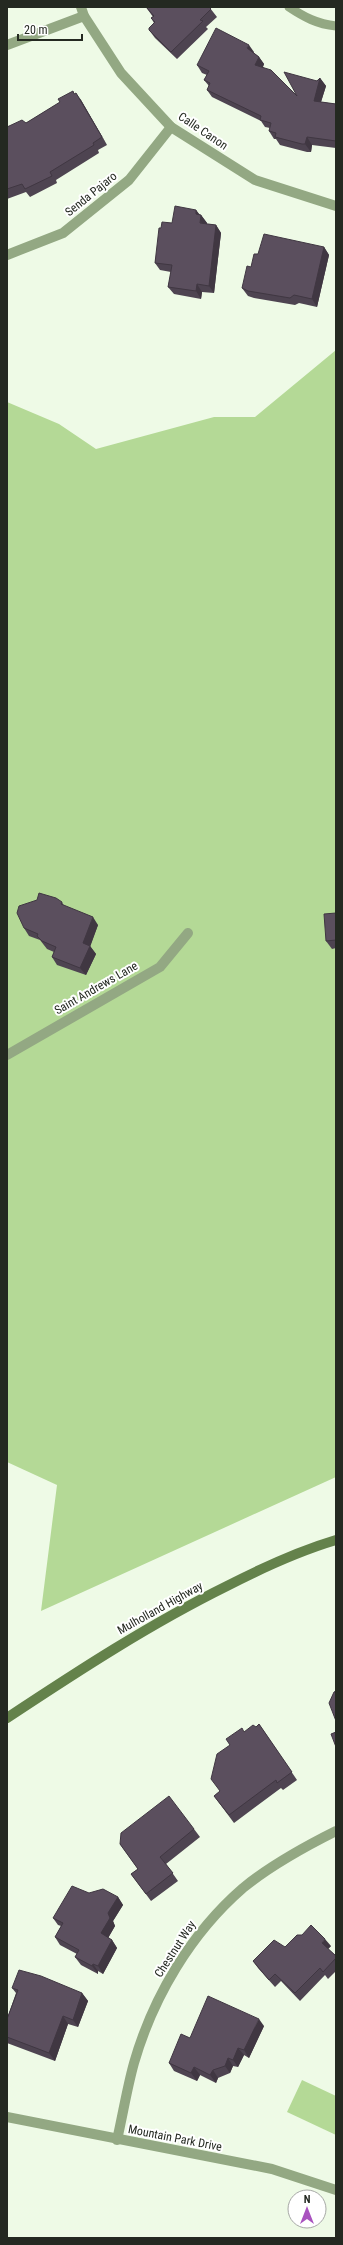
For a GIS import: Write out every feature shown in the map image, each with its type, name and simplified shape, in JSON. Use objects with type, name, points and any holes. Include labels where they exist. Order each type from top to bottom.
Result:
[{"type":"main road","name":"Mulholland Highway","points":[[7,1718],[128,1639],[188,1605],[262,1568],[336,1540]]},
{"type":"street","points":[[7,45],[83,12]]},
{"type":"street","name":"Calle Canon","points":[[83,12],[121,73],[171,127],[255,180],[336,206]]},
{"type":"street","name":"Senda Pajaro","points":[[7,255],[63,233],[129,180],[171,127]]},
{"type":"street","name":"Saint Andrews Lane","points":[[7,1054],[160,967],[188,933]]},
{"type":"street","name":"Chestnut Way","points":[[117,2140],[134,2062],[152,2013],[177,1966],[206,1924],[244,1888],[282,1861],[336,1831]]},
{"type":"street","name":"Mountain Park Drive","points":[[7,2117],[117,2140],[272,2169],[336,2190]]},
{"type":"lane","points":[[289,7],[310,20],[336,26]]},
{"type":"green space","points":[[336,350],[336,1477],[41,1611],[57,1485],[7,1462],[7,402],[59,424],[96,449],[214,417],[255,417]]},
{"type":"green space","points":[[302,2080],[336,2096],[336,2135],[287,2112]]},
{"type":"building","points":[[146,7],[209,7],[211,9],[200,20],[203,21],[171,52],[149,30],[155,22],[151,18],[154,16]]},
{"type":"building","points":[[216,28],[249,45],[247,48],[259,57],[255,65],[271,70],[297,96],[284,72],[317,81],[320,78],[314,101],[336,104],[336,141],[307,137],[305,144],[302,144],[275,137],[276,133],[269,131],[271,123],[260,120],[261,116],[207,90],[210,83],[204,80],[209,71],[197,65]]},
{"type":"building","points":[[73,91],[74,94],[76,93],[102,137],[93,143],[94,145],[50,172],[52,176],[25,189],[22,184],[7,189],[7,127],[22,120],[26,123],[60,102],[58,99]]},
{"type":"building","points":[[175,206],[196,210],[196,214],[201,215],[200,223],[216,225],[209,286],[197,284],[196,291],[168,287],[172,265],[155,263],[159,228],[161,228],[162,222],[172,223]]},
{"type":"building","points":[[264,234],[324,247],[312,299],[294,295],[290,298],[248,291],[242,288],[247,266],[251,267],[254,254],[258,254]]},
{"type":"building","points":[[39,893],[56,898],[62,902],[61,904],[93,917],[83,943],[90,946],[80,968],[52,957],[56,947],[42,941],[37,936],[38,934],[24,928],[17,913],[19,906],[37,900]]},
{"type":"building","points":[[336,913],[336,940],[326,941],[324,914]]},
{"type":"building","points":[[336,1691],[336,1721],[329,1703],[334,1692]]},
{"type":"building","points":[[259,1724],[292,1772],[277,1783],[276,1780],[229,1815],[214,1796],[220,1791],[211,1779],[217,1754],[230,1745],[226,1739],[242,1728],[244,1732],[253,1725],[256,1727]]},
{"type":"building","points":[[336,1732],[336,1747],[331,1734]]},
{"type":"building","points":[[169,1796],[194,1829],[160,1857],[173,1873],[146,1894],[131,1874],[138,1869],[120,1844],[121,1833]]},
{"type":"building","points":[[72,1886],[89,1893],[103,1889],[118,1897],[108,1913],[110,1918],[101,1933],[112,1940],[98,1966],[93,1964],[92,1966],[75,1957],[79,1950],[55,1937],[63,1923],[53,1918]]},
{"type":"building","points":[[311,1925],[325,1939],[322,1943],[336,1956],[336,1958],[323,1972],[320,1968],[295,1993],[275,1974],[269,1980],[253,1961],[274,1940],[285,1947],[297,1935],[302,1935]]},
{"type":"building","points":[[19,1970],[41,1976],[82,1993],[73,2020],[63,2016],[49,2053],[7,2037],[7,2019],[18,1990],[12,1988]]},
{"type":"building","points":[[208,1996],[259,2019],[244,2050],[238,2048],[233,2060],[228,2058],[225,2066],[213,2070],[210,2075],[194,2067],[191,2073],[169,2063],[181,2034],[190,2038]]}]
